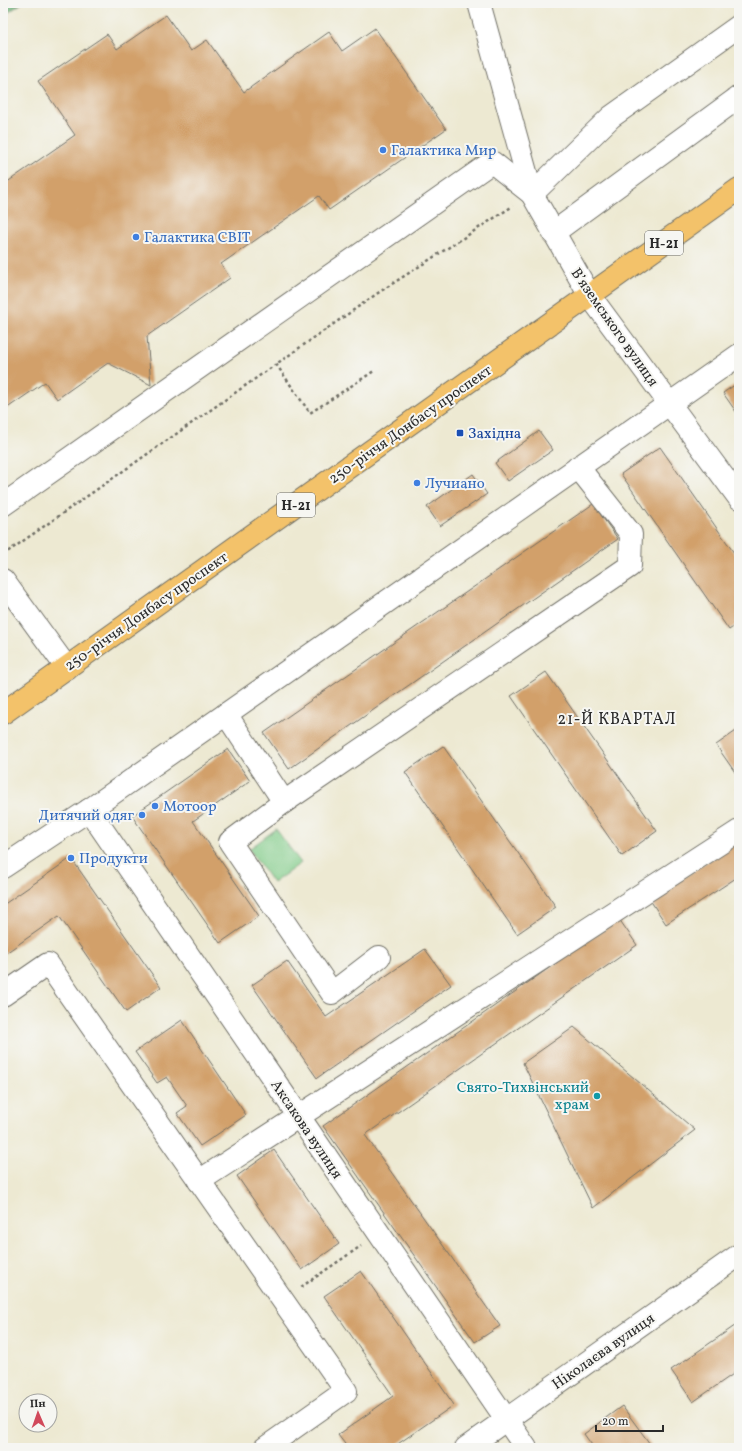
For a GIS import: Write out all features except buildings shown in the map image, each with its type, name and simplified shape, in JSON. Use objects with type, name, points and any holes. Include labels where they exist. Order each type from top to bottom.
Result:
[{"type":"main road","name":"250-річчя Донбасу проспект","points":[[3,713],[739,189]]},
{"type":"street","name":"В’яземського вулиця","points":[[479,3],[532,194],[590,296],[739,498]]},
{"type":"street","points":[[3,504],[492,162],[532,194],[611,117],[739,26]]},
{"type":"street","points":[[553,233],[739,97]]},
{"type":"street","points":[[3,867],[89,810],[739,355]]},
{"type":"street","points":[[379,957],[332,993],[230,842],[284,802],[630,566],[631,534],[578,468]]},
{"type":"street","points":[[3,580],[67,668]]},
{"type":"street","points":[[226,714],[284,802]]},
{"type":"street","name":"Аксакова вулиця","points":[[89,810],[526,1448]]},
{"type":"street","points":[[199,1181],[739,831]]},
{"type":"street","points":[[3,995],[48,964],[346,1391],[265,1448]]},
{"type":"street","name":"Ніколаєва вулиця","points":[[466,1448],[739,1255]]},
{"type":"path","points":[[3,555],[378,293],[532,194]]},
{"type":"path","points":[[276,364],[310,413],[374,371]]},
{"type":"path","points":[[282,1300],[379,1234]]},
{"type":"green space","points":[[3,3],[22,3],[3,16]]},
{"type":"green space","points":[[276,829],[301,863],[273,883],[249,849]]},
{"type":"place","name":"Галактика Мир","points":[[383,150]]},
{"type":"place","name":"Галактика СВІТ","points":[[136,237]]},
{"type":"place","name":"Західна","points":[[460,433]]},
{"type":"place","name":"Лучиано","points":[[417,483]]},
{"type":"place","name":"Мотоор","points":[[155,806]]},
{"type":"place","name":"Дитячий одяг","points":[[142,815]]},
{"type":"place","name":"Продукти","points":[[71,858]]},
{"type":"place","name":"Свято-Тихвінський храм","points":[[597,1096]]},
{"type":"district","name":"21-Й КВАРТАЛ","points":[[617,718]]}]
